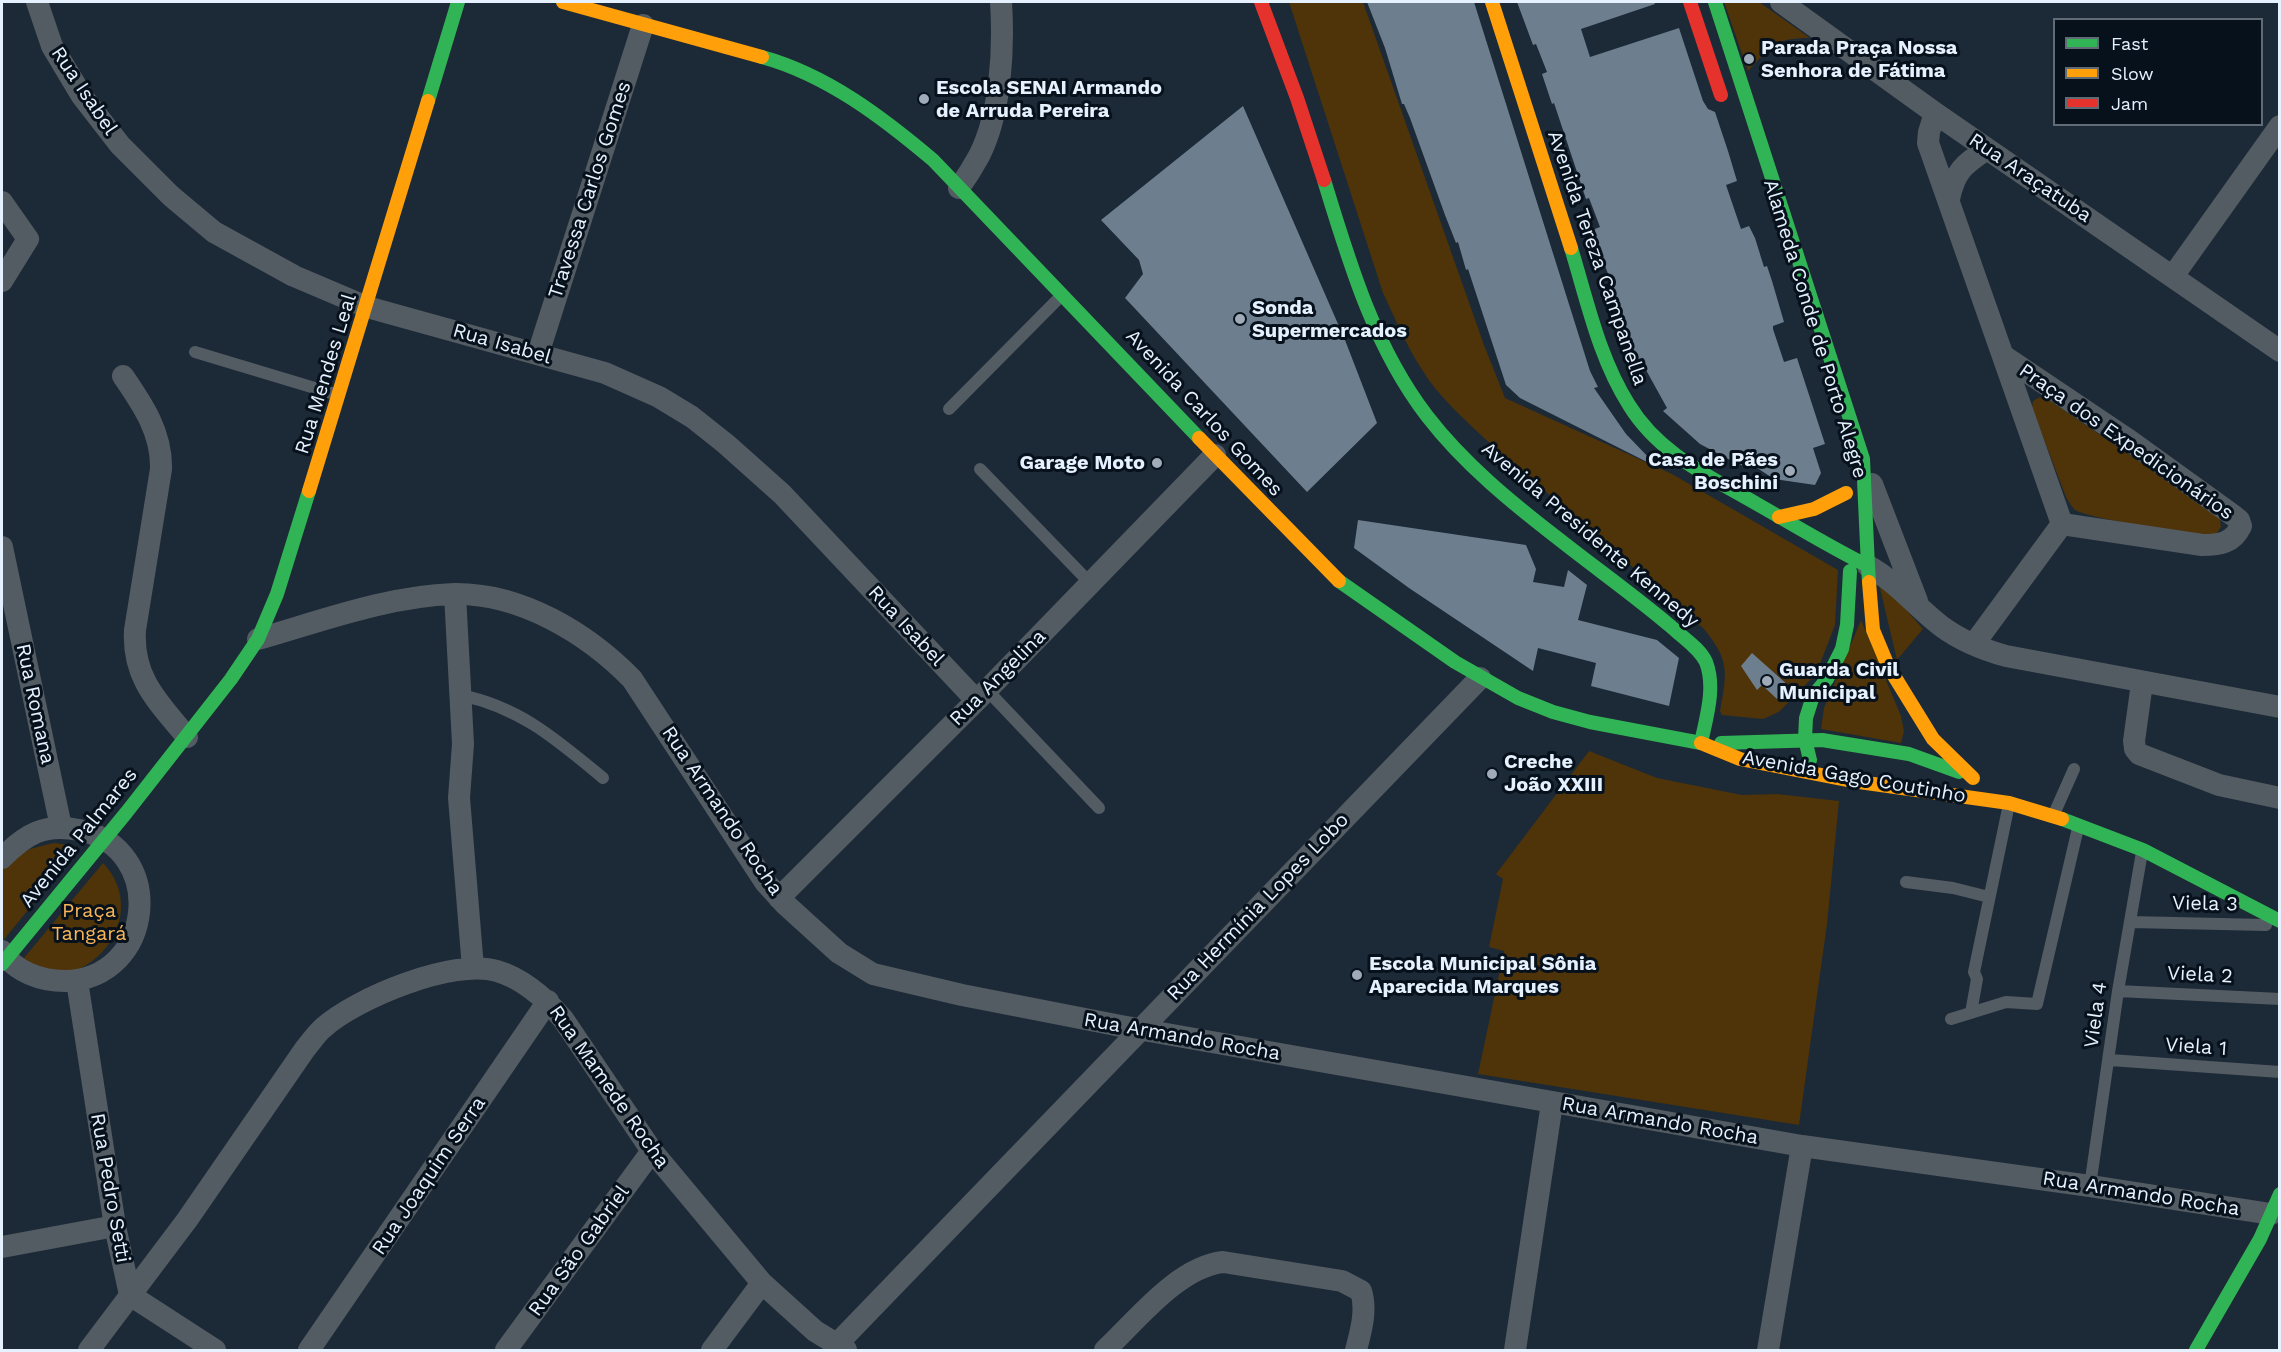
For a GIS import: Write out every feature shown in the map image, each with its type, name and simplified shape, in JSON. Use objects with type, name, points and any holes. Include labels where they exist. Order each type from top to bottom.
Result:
[{"type":"main road","name":"Rua Mendes Leal","points":[[187,736],[231,679],[258,639],[278,594],[458,2]]},
{"type":"main road","name":"Avenida Carlos Gomes","points":[[563,2],[765,58],[837,89],[900,132],[933,160],[1215,455],[1340,582],[1480,678],[1518,698],[1552,712],[1701,743],[1805,740],[1861,746]]},
{"type":"main road","name":"Avenida Presidente Kennedy","points":[[1262,2],[1315,152],[1361,295],[1389,358],[1410,393],[1430,419],[1474,467],[1505,495],[1700,652],[1710,671],[1701,743]]},
{"type":"main road","name":"Avenida Tereza Campanella","points":[[1492,2],[1608,365],[1622,396],[1637,419],[1671,452],[1779,517],[1860,561]]},
{"type":"main road","points":[[1690,2],[1726,111]]},
{"type":"main road","points":[[1715,2],[1863,459],[1860,561],[1842,649],[1827,679],[1793,715]]},
{"type":"main road","points":[[1779,517],[1805,513],[1819,508],[1846,492]]},
{"type":"main road","points":[[1849,535],[1860,561],[1869,596],[1873,630],[1887,666],[1933,739],[1972,778]]},
{"type":"main road","points":[[1813,696],[1806,718],[1805,740],[1810,759],[1823,776]]},
{"type":"main road","points":[[1872,784],[1901,764],[1915,727],[1913,708]]},
{"type":"main road","points":[[1747,742],[1775,727]]},
{"type":"main road","name":"Avenida Palmares","points":[[3,958],[104,839],[187,736]]},
{"type":"main road","name":"Avenida Gago Coutinho","points":[[1701,743],[1740,759],[1823,776],[2009,803],[2079,824],[2143,850],[2239,898],[2280,923]]},
{"type":"main road","name":"Avenida Gago Coutinho","points":[[1861,746],[1901,764],[1972,778],[2009,803]]},
{"type":"main road","points":[[2196,1350],[2260,1239],[2276,1204]]},
{"type":"street","name":"Rua Isabel","points":[[37,2],[52,46],[82,96],[120,145],[171,196],[214,232],[294,276],[367,306],[605,372],[659,397],[692,417],[782,494],[981,695]]},
{"type":"street","points":[[959,188],[981,149],[999,88],[1001,2]]},
{"type":"street","name":"Rua Araçatuba","points":[[1781,2],[1935,113],[2280,351]]},
{"type":"street","name":"Travessa Carlos Gomes","points":[[538,354],[643,25]]},
{"type":"street","points":[[1935,113],[1928,143],[2005,357]]},
{"type":"street","points":[[2173,276],[2280,126]]},
{"type":"street","points":[[1949,199],[1953,181],[1959,171],[1967,162],[1988,149]]},
{"type":"street","points":[[2,202],[28,240],[2,281]]},
{"type":"street","name":"Praça dos Expedicionários","points":[[2005,357],[2130,441],[2234,516],[2239,520],[2241,526],[2233,538],[2219,545],[2202,545],[2062,524],[2005,357]]},
{"type":"street","points":[[123,376],[148,415],[161,451],[161,469],[135,630],[135,655],[142,677],[153,696],[187,736]]},
{"type":"street","name":"Rua Angelina","points":[[779,898],[1215,455]]},
{"type":"street","points":[[1863,459],[1919,606]]},
{"type":"street","points":[[1974,644],[2062,524]]},
{"type":"street","name":"Rua Romana","points":[[2,547],[7,607],[34,695],[61,827]]},
{"type":"street","points":[[1860,561],[1890,579],[1941,626],[1974,644],[2006,656],[2280,707]]},
{"type":"street","points":[[455,594],[463,744],[459,798],[472,968]]},
{"type":"street","name":"Rua Armando Rocha","points":[[258,639],[403,600],[455,594],[486,597],[529,609],[587,640],[613,659],[643,693],[765,882],[779,898],[839,953],[873,974],[962,995],[1139,1029],[1802,1146],[2090,1186],[2276,1204]]},
{"type":"street","name":"Rua Hermínia Lopes Lobo","points":[[841,1347],[1139,1029],[1480,678]]},
{"type":"street","points":[[2142,683],[2134,741],[2135,749],[2139,754],[2219,785],[2280,798]]},
{"type":"street","points":[[2,858],[19,841],[43,830],[61,827],[93,833],[114,846],[130,865],[139,888],[140,913],[134,936],[120,957],[100,972],[77,981],[51,981],[26,973],[3,958]]},
{"type":"street","points":[[2239,898],[2280,903]]},
{"type":"street","name":"Rua Mamede Rocha","points":[[89,1350],[187,1220],[305,1049],[324,1028],[357,1005],[402,984],[472,968],[496,971],[506,975],[524,983],[548,1001],[563,1019],[652,1151],[762,1283],[815,1331],[841,1347]]},
{"type":"street","name":"Rua Pedro Setti","points":[[77,981],[115,1226],[130,1295]]},
{"type":"street","name":"Rua Joaquim Serra","points":[[309,1350],[548,1001]]},
{"type":"street","points":[[1515,1350],[1552,1103]]},
{"type":"street","points":[[1768,1350],[1802,1146]]},
{"type":"street","name":"Rua São Gabriel","points":[[506,1350],[652,1151]]},
{"type":"street","points":[[2,1247],[115,1226]]},
{"type":"street","points":[[1105,1350],[1172,1286],[1198,1268],[1223,1262],[1342,1281],[1361,1291],[1364,1299],[1364,1317],[1356,1350]]},
{"type":"street","points":[[712,1350],[762,1283]]},
{"type":"street","points":[[130,1295],[215,1350]]},
{"type":"lane","points":[[949,409],[1062,295]]},
{"type":"lane","points":[[195,352],[339,396]]},
{"type":"lane","points":[[980,469],[1090,583]]},
{"type":"lane","points":[[460,695],[506,708],[565,746],[603,778]]},
{"type":"lane","points":[[981,695],[1099,808]]},
{"type":"lane","points":[[2053,816],[2074,769]]},
{"type":"lane","points":[[1971,1013],[1977,980],[1974,972],[2009,803]]},
{"type":"lane","points":[[1951,1019],[2006,1002],[2037,1004],[2079,824]]},
{"type":"lane","name":"Viela 4","points":[[2090,1186],[2110,1059],[2118,990],[2143,850]]},
{"type":"lane","points":[[1906,882],[1953,888],[1989,897]]},
{"type":"lane","name":"Viela 3","points":[[2130,922],[2280,923]]},
{"type":"lane","name":"Viela 2","points":[[2118,990],[2280,999]]},
{"type":"lane","name":"Viela 1","points":[[2110,1059],[2280,1072]]},
{"type":"green space","points":[[1289,2],[1363,2],[1484,345],[1505,398],[1672,474],[1838,570],[1835,625],[1816,674],[1780,711],[1763,719],[1722,715],[1720,711],[1725,677],[1724,668],[1718,650],[1704,629],[1484,438],[1450,405],[1427,378],[1410,350],[1383,293]]},
{"type":"green space","points":[[1724,2],[1759,2],[1810,38],[1798,38],[1774,45],[1748,71]]},
{"type":"green space","points":[[2040,397],[2049,400],[2215,513],[2220,520],[2221,527],[2216,534],[2206,535],[2136,525],[2096,517],[2074,509],[2066,497],[2032,408],[2033,401]]},
{"type":"green space","points":[[1879,584],[1894,596],[1923,629],[1897,660]]},
{"type":"green space","points":[[1861,620],[1901,716],[1904,731],[1901,743],[1821,729],[1824,708]]},
{"type":"green space","points":[[1589,751],[1657,778],[1742,795],[1777,794],[1839,801],[1827,924],[1799,1125],[1478,1074],[1504,951],[1489,947],[1503,879],[1496,874]]},
{"type":"green space","name":"Praça Tangará","points":[[54,843],[76,846],[75,852],[2,942],[2,871],[11,859],[18,855]]},
{"type":"green space","name":"Praça Tangará","points":[[103,863],[113,877],[119,892],[121,907],[119,923],[113,937],[92,961],[77,970],[61,972],[31,969],[24,958]]},
{"type":"building","points":[[1367,2],[1474,2],[1590,371],[1598,387],[1594,388],[1626,434],[1654,463],[1653,465],[1520,398],[1506,385],[1468,269],[1466,270],[1458,242],[1456,243],[1410,118],[1402,104],[1385,48]]},
{"type":"building","points":[[1517,2],[1654,2],[1655,4],[1581,29],[1590,57],[1679,28],[1703,101],[1708,109],[1715,112],[1728,151],[1737,181],[1726,185],[1741,229],[1749,226],[1764,267],[1767,266],[1772,281],[1784,322],[1773,326],[1773,329],[1784,362],[1797,358],[1825,444],[1813,448],[1821,473],[1815,485],[1774,479],[1751,464],[1750,469],[1730,460],[1700,444],[1663,411],[1667,408],[1646,370],[1640,372],[1623,315],[1592,230],[1600,227],[1589,198],[1586,199],[1554,103],[1552,104],[1542,74],[1547,72],[1536,44],[1533,45]]},
{"type":"building","name":"Sonda Supermercados","points":[[1243,106],[1345,340],[1377,423],[1307,492],[1125,298],[1143,274],[1139,260],[1101,220]]},
{"type":"building","points":[[1358,520],[1526,545],[1536,569],[1533,582],[1564,587],[1568,570],[1587,585],[1578,620],[1657,640],[1679,658],[1669,706],[1591,686],[1596,663],[1538,648],[1533,671],[1409,588],[1354,548]]},
{"type":"building","name":"Guarda Civil Municipal","points":[[1752,653],[1789,686],[1777,699],[1762,685],[1757,690],[1741,666]]},
{"type":"traffic: fast","points":[[428,101],[458,2]]},
{"type":"traffic: fast","points":[[1715,2],[1863,459],[1868,566]]},
{"type":"traffic: fast","points":[[762,57],[809,75],[853,99],[933,160],[1199,438]]},
{"type":"traffic: fast","points":[[1324,180],[1343,242],[1378,333],[1408,389],[1441,434],[1507,497],[1661,618],[1703,657],[1709,672],[1710,692],[1701,743]]},
{"type":"traffic: fast","points":[[1571,248],[1595,328],[1610,368],[1629,405],[1641,422],[1670,450],[1703,473],[1868,566],[1869,582]]},
{"type":"traffic: fast","points":[[2,964],[126,813],[231,679],[258,639],[277,594],[309,491]]},
{"type":"traffic: fast","points":[[1810,760],[1805,739],[1806,718],[1813,696],[1827,679],[1842,649],[1847,625],[1850,571]]},
{"type":"traffic: fast","points":[[1339,581],[1455,662],[1518,698],[1553,712],[1590,722],[1701,743]]},
{"type":"traffic: fast","points":[[1721,743],[1822,740],[1909,754],[1959,772]]},
{"type":"traffic: fast","points":[[2062,819],[2143,850],[2280,921]]},
{"type":"traffic: fast","points":[[2196,1350],[2260,1239],[2280,1194]]},
{"type":"traffic: slow","points":[[563,2],[762,57]]},
{"type":"traffic: slow","points":[[1492,2],[1571,248]]},
{"type":"traffic: slow","points":[[309,491],[428,101]]},
{"type":"traffic: slow","points":[[1199,438],[1339,581]]},
{"type":"traffic: slow","points":[[1779,517],[1814,509],[1846,493]]},
{"type":"traffic: slow","points":[[1869,582],[1873,630],[1888,666],[1933,739],[1973,778]]},
{"type":"traffic: slow","points":[[1701,743],[1740,759],[1852,781],[2009,803],[2062,819]]},
{"type":"traffic: jam","points":[[1261,2],[1297,98],[1324,180]]},
{"type":"traffic: jam","points":[[1690,2],[1721,95]]},
{"type":"place","name":"Parada Praça Nossa Senhora de Fátima","points":[[1749,59]]},
{"type":"place","name":"Escola SENAI Armando de Arruda Pereira","points":[[924,99]]},
{"type":"place","name":"Sonda Supermercados","points":[[1240,319]]},
{"type":"place","name":"Garage Moto","points":[[1157,463]]},
{"type":"place","name":"Casa de Pães Boschini","points":[[1790,471]]},
{"type":"place","name":"Guarda Civil Municipal","points":[[1767,681]]},
{"type":"place","name":"Creche João XXIII","points":[[1492,774]]},
{"type":"place","name":"Escola Municipal Sônia Aparecida Marques","points":[[1357,975]]}]
